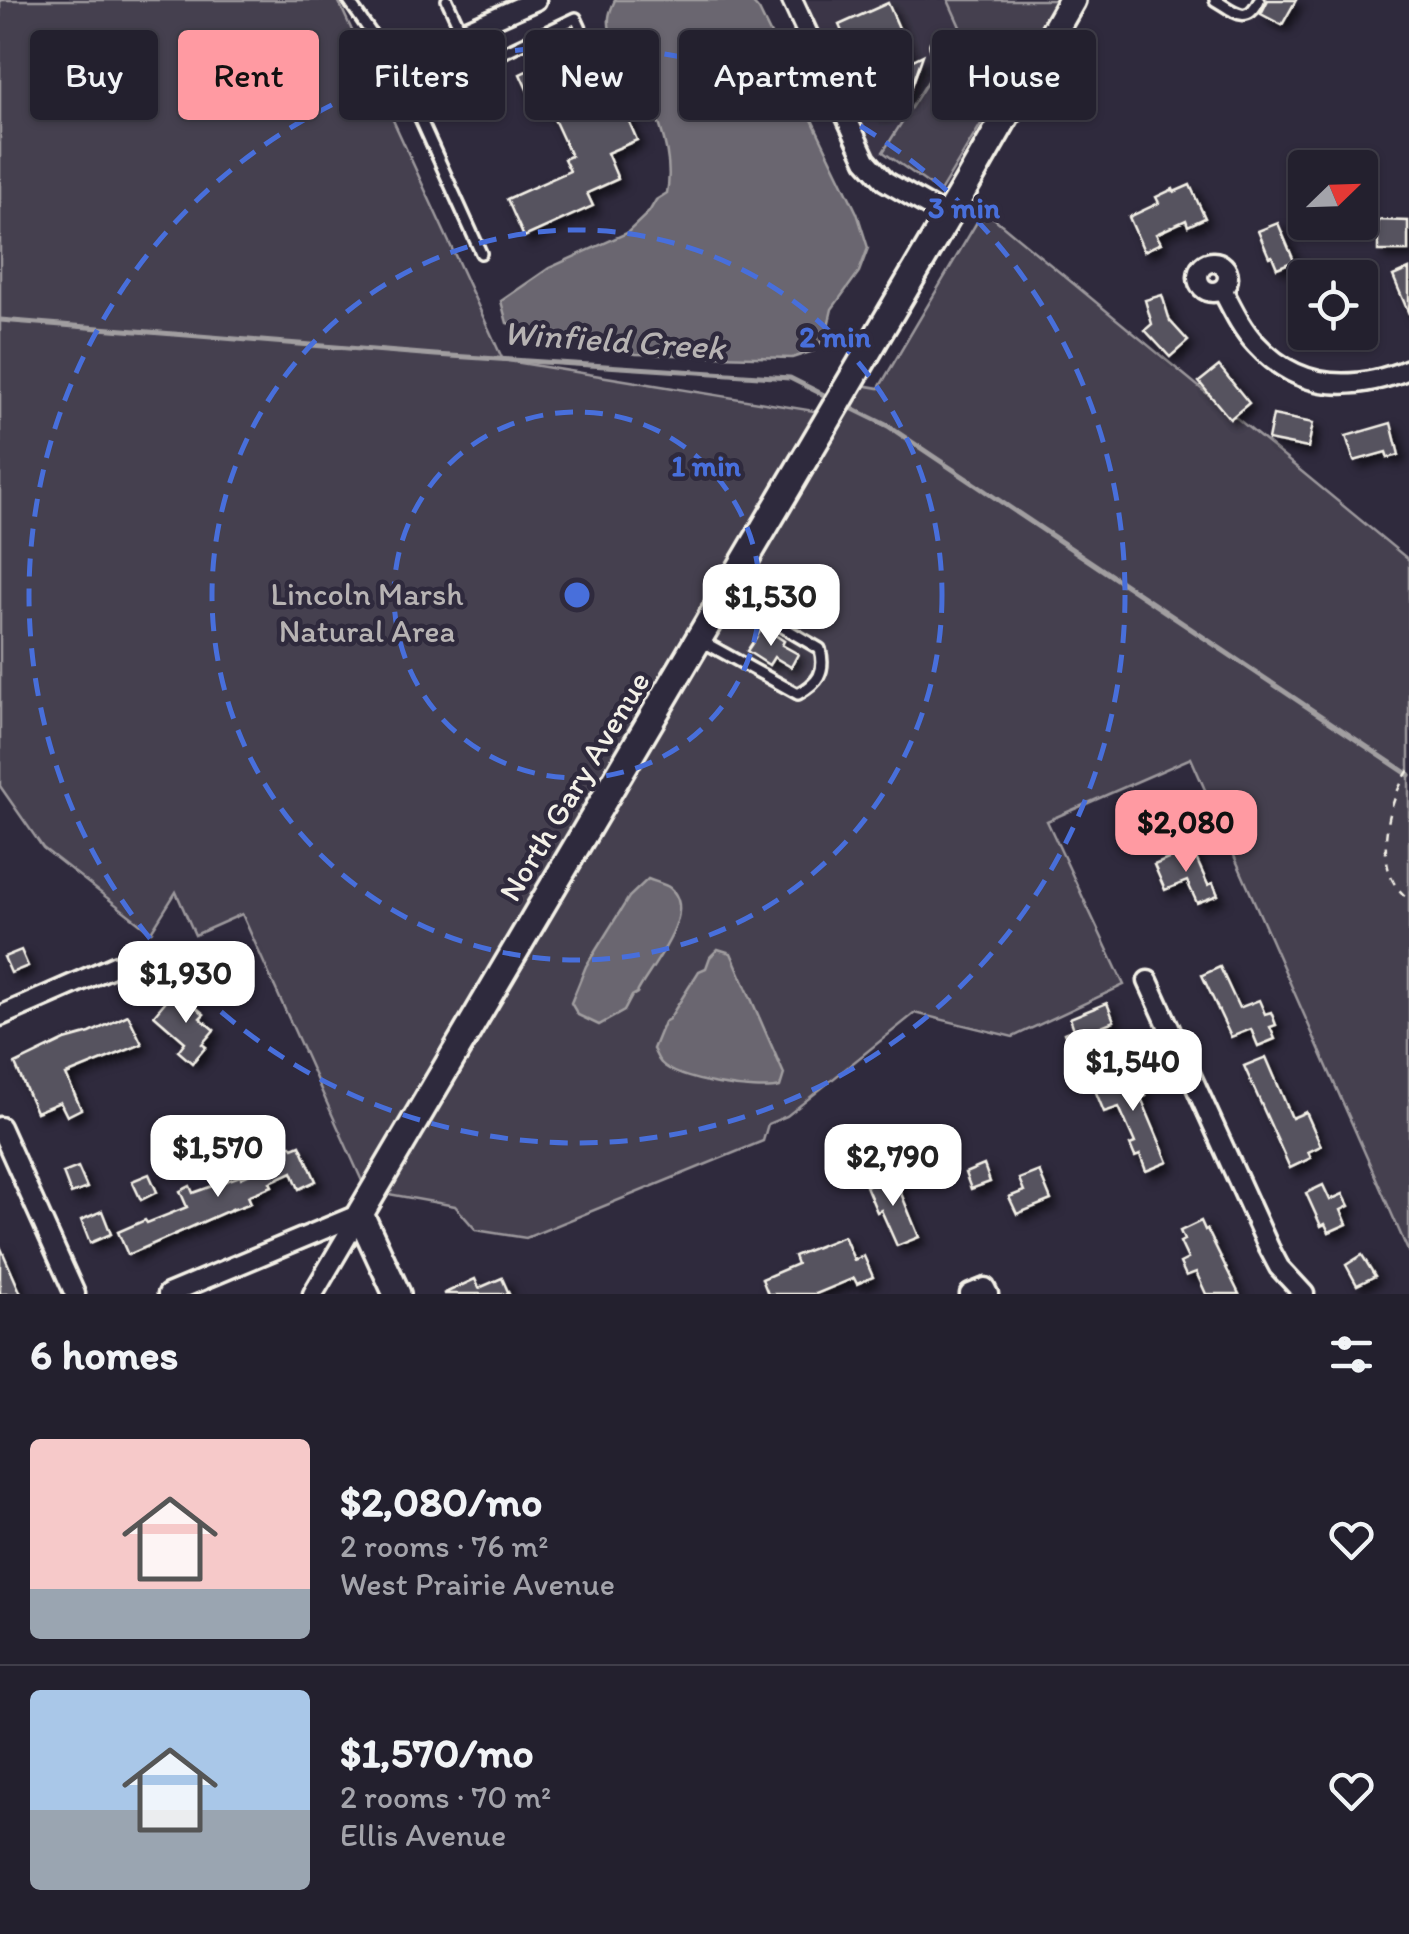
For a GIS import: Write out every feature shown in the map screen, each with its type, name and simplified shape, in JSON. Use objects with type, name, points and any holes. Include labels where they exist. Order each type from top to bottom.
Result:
[{"type":"street","points":[[469,30],[536,0]]},
{"type":"street","points":[[792,0],[866,160],[885,180],[946,216]]},
{"type":"street","name":"North Gary Avenue","points":[[313,1294],[1072,0]]},
{"type":"street","points":[[1222,290],[1255,343],[1303,378],[1353,384],[1380,380],[1409,369]]},
{"type":"street","points":[[0,1016],[117,965]]},
{"type":"street","points":[[1148,981],[1269,1248],[1304,1294]]},
{"type":"street","points":[[1,1130],[76,1294]]},
{"type":"street","points":[[168,1294],[360,1214],[397,1294]]},
{"type":"lane","points":[[348,0],[369,30]]},
{"type":"lane","points":[[447,0],[461,30]]},
{"type":"lane","points":[[1215,0],[1248,16],[1259,0]]},
{"type":"lane","points":[[551,30],[576,18],[581,30]]},
{"type":"lane","points":[[421,120],[481,252]]},
{"type":"lane","points":[[698,638],[798,694],[818,680],[823,660],[820,649],[724,594]]},
{"type":"path","points":[[1409,770],[1402,779],[1388,822],[1387,852],[1390,875],[1409,900]]},
{"type":"shaded area","points":[[800,0],[948,0],[961,29],[932,30],[932,74],[912,105],[912,30],[814,30]]},
{"type":"shaded area","points":[[856,120],[902,120],[875,162]]},
{"type":"green space","name":"Lincoln Marsh Natural Area","points":[[0,0],[338,0],[352,30],[339,30],[339,120],[393,120],[503,360],[832,414],[850,383],[879,388],[984,210],[1409,560],[1409,1253],[1191,758],[1047,821],[1124,985],[1013,1037],[915,1013],[787,1116],[768,1124],[763,1141],[526,1238],[476,1230],[455,1206],[366,1190],[242,914],[195,935],[176,892],[151,932],[43,848],[0,786]]},
{"type":"green space","points":[[948,0],[1056,0],[1038,30],[961,29]]},
{"type":"green space","points":[[932,75],[932,120],[984,120],[940,192],[883,152],[903,120],[912,120],[912,106]]},
{"type":"water","points":[[615,0],[750,0],[759,10],[769,30],[679,30],[679,120],[812,120],[857,213],[868,248],[859,272],[832,309],[826,335],[814,351],[792,358],[636,354],[567,341],[507,323],[501,301],[549,268],[627,233],[667,193],[666,145],[657,120],[659,30],[610,30]]},
{"type":"water","points":[[648,879],[670,888],[678,899],[676,926],[624,1011],[599,1025],[578,1015],[571,1003],[586,966],[629,897]]},
{"type":"water","points":[[718,949],[731,953],[784,1074],[780,1087],[736,1087],[683,1075],[661,1063],[653,1049],[664,1022]]},
{"type":"building","points":[[1268,0],[1296,0],[1282,25],[1261,14]]},
{"type":"building","points":[[888,3],[900,30],[841,30],[839,25]]},
{"type":"building","points":[[923,55],[912,86],[912,58]]},
{"type":"building","points":[[554,120],[628,120],[637,140],[607,153],[618,179],[587,193],[593,206],[524,237],[507,199],[570,171],[564,159],[571,156]]},
{"type":"building","points":[[1190,185],[1205,218],[1188,226],[1186,220],[1156,234],[1161,243],[1144,251],[1129,217],[1159,203],[1156,197]]},
{"type":"building","points":[[1378,220],[1408,221],[1408,251],[1378,251]]},
{"type":"building","points":[[1278,223],[1294,260],[1277,268],[1258,231]]},
{"type":"building","points":[[1409,269],[1409,314],[1393,276]]},
{"type":"building","points":[[1162,295],[1170,321],[1188,341],[1170,357],[1145,330],[1152,324],[1145,300]]},
{"type":"building","points":[[1219,366],[1249,403],[1230,419],[1199,382]]},
{"type":"building","points":[[1273,415],[1313,423],[1308,448],[1268,440]]},
{"type":"building","points":[[1391,423],[1399,455],[1388,458],[1386,452],[1354,461],[1346,436]]},
{"type":"building","points":[[763,627],[798,654],[791,667],[774,657],[769,665],[747,651]]},
{"type":"building","points":[[1192,849],[1208,885],[1213,883],[1218,895],[1197,903],[1187,881],[1165,890],[1154,865]]},
{"type":"building","points":[[21,950],[28,966],[11,973],[4,957]]},
{"type":"building","points":[[1220,967],[1239,1008],[1259,1000],[1265,1014],[1271,1012],[1276,1025],[1270,1027],[1275,1039],[1258,1046],[1251,1029],[1231,1037],[1202,975]]},
{"type":"building","points":[[170,996],[179,1004],[184,997],[204,1014],[200,1018],[214,1030],[192,1063],[178,1051],[185,1042],[154,1015]]},
{"type":"building","points":[[1107,1003],[1114,1021],[1099,1027],[1107,1048],[1086,1056],[1080,1042],[1069,1046],[1064,1033],[1074,1029],[1070,1018]]},
{"type":"building","points":[[128,1015],[142,1044],[66,1075],[81,1109],[67,1116],[60,1102],[36,1112],[15,1064]]},
{"type":"building","points":[[1266,1057],[1292,1118],[1306,1112],[1321,1146],[1308,1152],[1311,1158],[1290,1168],[1244,1066]]},
{"type":"building","points":[[1133,1063],[1146,1096],[1141,1098],[1168,1162],[1146,1171],[1140,1155],[1135,1157],[1130,1145],[1135,1143],[1119,1107],[1104,1112],[1095,1090],[1114,1083],[1109,1072]]},
{"type":"building","points":[[300,1145],[316,1181],[299,1189],[292,1172],[248,1196],[251,1203],[128,1255],[118,1232],[187,1207],[180,1191],[190,1186],[193,1193],[276,1163],[272,1154]]},
{"type":"building","points":[[915,1155],[922,1172],[905,1180],[897,1163]]},
{"type":"building","points":[[984,1165],[990,1182],[971,1189],[965,1173]]},
{"type":"building","points":[[78,1167],[87,1188],[71,1194],[63,1173]]},
{"type":"building","points":[[1039,1171],[1051,1200],[1017,1214],[1009,1197],[1024,1191],[1019,1179]]},
{"type":"building","points":[[149,1174],[157,1192],[141,1200],[132,1181]]},
{"type":"building","points":[[893,1174],[919,1237],[897,1246],[866,1186]]},
{"type":"building","points":[[1323,1185],[1330,1200],[1343,1194],[1349,1206],[1341,1210],[1347,1224],[1329,1232],[1325,1224],[1321,1226],[1306,1193]]},
{"type":"building","points":[[102,1211],[111,1234],[90,1243],[81,1220]]},
{"type":"building","points":[[1201,1221],[1239,1294],[1206,1294],[1196,1272],[1186,1276],[1180,1263],[1188,1259],[1180,1242],[1184,1240],[1180,1231]]},
{"type":"building","points":[[844,1236],[854,1260],[864,1256],[873,1277],[857,1284],[854,1278],[816,1294],[768,1294],[762,1279],[797,1264],[794,1256]]},
{"type":"building","points":[[0,1246],[21,1294],[0,1294]]},
{"type":"building","points":[[1362,1255],[1375,1276],[1357,1285],[1346,1265]]},
{"type":"building","points":[[502,1278],[509,1294],[443,1294],[475,1279],[479,1288]]},
{"type":"waterway","name":"Winfield Creek","points":[[0,320],[435,355],[790,378],[830,398]]},
{"type":"waterway","name":"Winfield Creek","points":[[845,405],[888,426],[1409,775]]}]
